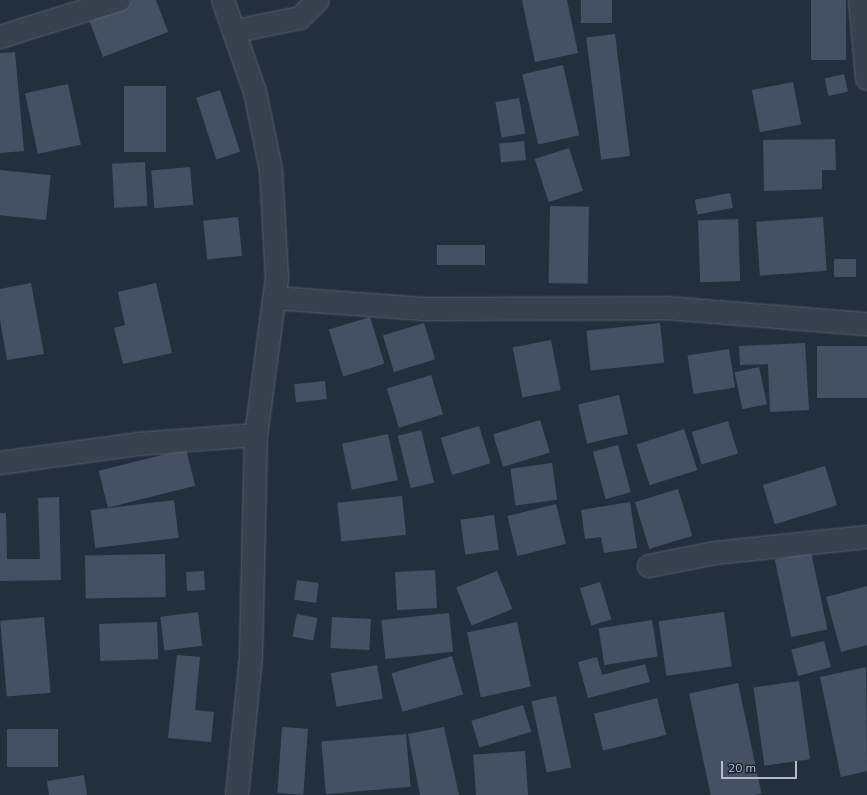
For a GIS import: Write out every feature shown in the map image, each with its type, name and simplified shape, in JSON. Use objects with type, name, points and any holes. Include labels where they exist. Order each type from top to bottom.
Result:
[{"type":"street","points":[[0,37],[119,0]]},
{"type":"street","points":[[223,0],[236,31],[255,92],[271,170],[275,298],[256,436],[251,657],[237,795]]},
{"type":"street","points":[[236,31],[300,18],[318,0]]},
{"type":"street","points":[[860,0],[867,79]]},
{"type":"street","points":[[275,298],[424,309],[666,308],[867,324]]},
{"type":"street","points":[[0,463],[138,444],[256,436]]},
{"type":"street","points":[[649,566],[715,553],[867,537]]},
{"type":"building","points":[[133,0],[156,0],[168,32],[103,57],[88,17]]},
{"type":"building","points":[[522,0],[567,0],[578,53],[535,62]]},
{"type":"building","points":[[581,0],[612,0],[612,23],[581,23]]},
{"type":"building","points":[[811,0],[846,0],[846,60],[811,60]]},
{"type":"building","points":[[615,34],[630,156],[601,160],[586,38]]},
{"type":"building","points":[[15,52],[24,151],[0,153],[0,53]]},
{"type":"building","points":[[563,65],[579,135],[538,145],[522,74]]},
{"type":"building","points":[[844,74],[848,92],[829,96],[825,78]]},
{"type":"building","points":[[793,82],[801,124],[760,132],[752,90]]},
{"type":"building","points":[[68,84],[81,145],[38,154],[25,93]]},
{"type":"building","points":[[124,86],[166,86],[166,152],[124,152]]},
{"type":"building","points":[[220,90],[240,152],[216,160],[196,98]]},
{"type":"building","points":[[519,98],[525,133],[502,138],[495,102]]},
{"type":"building","points":[[835,139],[836,170],[822,170],[822,189],[764,191],[763,140]]},
{"type":"building","points":[[524,141],[526,160],[501,163],[499,144]]},
{"type":"building","points":[[569,148],[583,191],[549,202],[535,159]]},
{"type":"building","points":[[145,162],[147,206],[114,208],[112,164]]},
{"type":"building","points":[[190,167],[193,205],[154,208],[151,170]]},
{"type":"building","points":[[0,170],[51,175],[46,220],[0,215]]},
{"type":"building","points":[[730,193],[733,208],[698,215],[695,200]]},
{"type":"building","points":[[550,206],[589,207],[588,284],[549,283]]},
{"type":"building","points":[[238,217],[242,256],[207,259],[203,221]]},
{"type":"building","points":[[823,217],[827,271],[760,276],[756,222]]},
{"type":"building","points":[[738,219],[740,281],[700,282],[698,220]]},
{"type":"building","points":[[437,245],[485,245],[485,265],[437,265]]},
{"type":"building","points":[[834,259],[856,259],[856,277],[834,277]]},
{"type":"building","points":[[31,283],[44,354],[7,360],[0,320],[0,289]]},
{"type":"building","points":[[156,283],[172,353],[123,364],[114,328],[125,325],[118,292]]},
{"type":"building","points":[[370,317],[384,364],[343,376],[329,330]]},
{"type":"building","points":[[424,323],[435,359],[394,372],[383,336]]},
{"type":"building","points":[[660,323],[664,363],[591,371],[586,331]]},
{"type":"building","points":[[551,340],[561,390],[522,398],[513,347]]},
{"type":"building","points":[[805,343],[809,410],[770,412],[768,364],[740,365],[739,346]]},
{"type":"building","points":[[817,346],[867,346],[867,398],[817,398]]},
{"type":"building","points":[[729,349],[735,388],[694,394],[688,356]]},
{"type":"building","points":[[759,367],[767,404],[742,409],[735,372]]},
{"type":"building","points":[[431,375],[443,414],[399,428],[387,388]]},
{"type":"building","points":[[325,381],[327,399],[296,402],[294,384]]},
{"type":"building","points":[[619,395],[628,434],[587,443],[578,404]]},
{"type":"building","points":[[540,420],[550,453],[503,467],[493,434]]},
{"type":"building","points":[[728,421],[738,454],[702,465],[692,432]]},
{"type":"building","points":[[479,426],[490,463],[452,475],[441,438]]},
{"type":"building","points":[[684,429],[697,470],[650,485],[636,444]]},
{"type":"building","points":[[421,430],[434,482],[411,488],[398,436]]},
{"type":"building","points":[[388,434],[398,480],[352,490],[342,444]]},
{"type":"building","points":[[618,445],[631,492],[606,499],[593,452]]},
{"type":"building","points":[[186,449],[195,486],[108,508],[99,471]]},
{"type":"building","points":[[552,463],[557,500],[516,505],[510,469]]},
{"type":"building","points":[[825,466],[837,505],[775,524],[763,485]]},
{"type":"building","points":[[678,489],[692,536],[649,549],[635,502]]},
{"type":"building","points":[[402,496],[406,535],[341,542],[337,503]]},
{"type":"building","points":[[59,497],[61,580],[0,581],[0,513],[6,513],[7,559],[40,559],[38,498]]},
{"type":"building","points":[[174,500],[179,538],[95,548],[91,510]]},
{"type":"building","points":[[630,502],[637,548],[604,553],[601,537],[585,539],[581,510]]},
{"type":"building","points":[[556,504],[566,544],[517,556],[507,516]]},
{"type":"building","points":[[494,515],[499,550],[465,554],[460,520]]},
{"type":"building","points":[[811,552],[827,629],[791,637],[775,560]]},
{"type":"building","points":[[165,554],[166,597],[86,598],[85,555]]},
{"type":"building","points":[[435,570],[437,608],[397,610],[395,572]]},
{"type":"building","points":[[204,571],[205,590],[187,591],[186,572]]},
{"type":"building","points":[[497,571],[512,609],[472,625],[456,587]]},
{"type":"building","points":[[297,580],[319,583],[316,603],[294,600]]},
{"type":"building","points":[[600,582],[611,619],[591,625],[580,588]]},
{"type":"building","points":[[867,586],[867,645],[841,652],[826,597]]},
{"type":"building","points":[[198,612],[202,646],[164,650],[160,617]]},
{"type":"building","points":[[724,612],[732,666],[666,676],[659,621]]},
{"type":"building","points":[[449,613],[453,652],[385,659],[381,620]]},
{"type":"building","points":[[297,614],[318,618],[313,641],[293,637]]},
{"type":"building","points":[[44,617],[51,693],[7,697],[0,621]]},
{"type":"building","points":[[332,617],[371,619],[369,650],[330,648]]},
{"type":"building","points":[[652,620],[658,657],[604,665],[599,628]]},
{"type":"building","points":[[157,622],[158,659],[100,661],[99,624]]},
{"type":"building","points":[[517,622],[531,687],[481,697],[467,633]]},
{"type":"building","points":[[824,641],[831,667],[798,676],[791,650]]},
{"type":"building","points":[[177,655],[200,657],[195,710],[214,712],[211,742],[168,738]]},
{"type":"building","points":[[452,656],[463,694],[402,712],[391,673]]},
{"type":"building","points":[[597,657],[602,675],[645,664],[650,682],[588,698],[578,662]]},
{"type":"building","points":[[377,665],[383,698],[337,707],[331,673]]},
{"type":"building","points":[[866,667],[867,771],[841,777],[820,677]]},
{"type":"building","points":[[799,681],[810,759],[764,766],[753,687]]},
{"type":"building","points":[[738,683],[761,794],[755,795],[711,795],[689,693]]},
{"type":"building","points":[[556,696],[571,767],[547,773],[532,701]]},
{"type":"building","points":[[657,698],[666,735],[603,751],[594,714]]},
{"type":"building","points":[[523,705],[531,732],[480,748],[471,721]]},
{"type":"building","points":[[282,727],[308,729],[303,795],[277,793]]},
{"type":"building","points":[[444,727],[459,795],[420,795],[408,734]]},
{"type":"building","points":[[7,729],[58,729],[58,767],[7,767]]},
{"type":"building","points":[[406,734],[411,787],[326,794],[321,741]]},
{"type":"building","points":[[525,751],[528,795],[476,795],[473,755]]},
{"type":"building","points":[[84,775],[87,795],[49,795],[47,781]]}]
